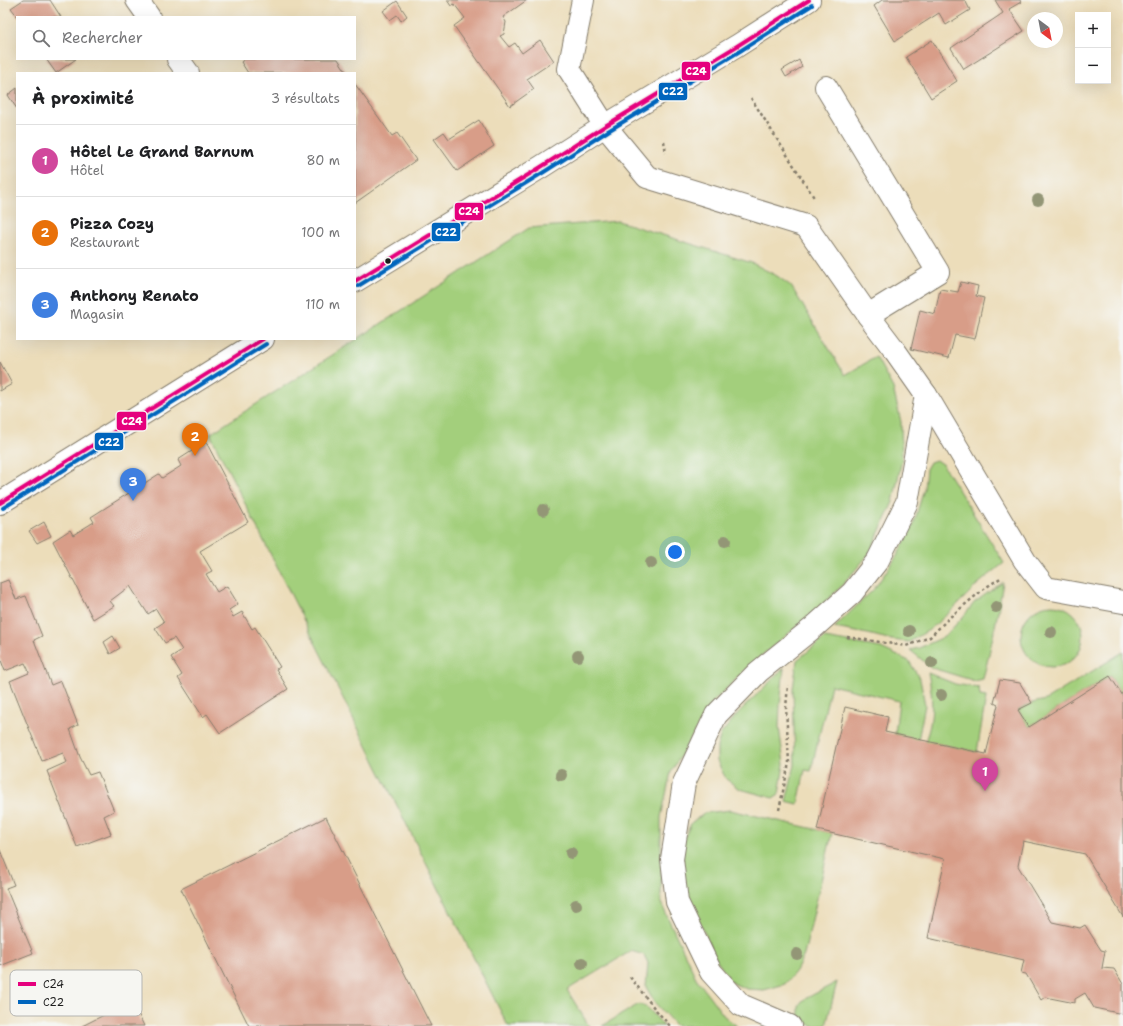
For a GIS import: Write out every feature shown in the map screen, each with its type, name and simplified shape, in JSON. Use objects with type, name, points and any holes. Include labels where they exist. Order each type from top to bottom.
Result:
[{"type":"main road","points":[[137,0],[148,16]]},
{"type":"main road","points":[[583,0],[569,69],[605,126],[647,177],[806,226],[926,395],[1026,562],[1046,588],[1123,602]]},
{"type":"main road","points":[[356,280],[541,168],[605,126],[737,46],[809,0]]},
{"type":"main road","points":[[179,60],[187,72]]},
{"type":"main road","points":[[826,87],[938,272],[868,315]]},
{"type":"main road","points":[[0,503],[260,340]]},
{"type":"main road","points":[[790,1026],[741,1005],[711,972],[677,902],[672,859],[684,783],[716,715],[758,672],[814,627],[852,593],[878,560],[907,502],[926,395]]},
{"type":"path","points":[[814,627],[831,634],[906,646],[930,637],[950,617],[986,588],[1026,562]]},
{"type":"path","points":[[779,810],[789,763],[786,708],[791,664],[788,648]]},
{"type":"path","points":[[630,978],[670,1026]]},
{"type":"green space","points":[[618,221],[752,263],[777,276],[791,286],[845,375],[876,357],[893,388],[901,422],[902,459],[893,502],[869,554],[838,590],[800,624],[751,664],[711,704],[671,772],[661,817],[661,903],[696,978],[724,1016],[737,1026],[676,1026],[656,1004],[646,987],[648,963],[644,955],[631,951],[567,990],[589,1026],[508,1026],[210,434],[529,228]]},
{"type":"green space","points":[[936,460],[943,465],[1004,563],[978,584],[951,611],[929,630],[909,642],[834,628],[874,589],[897,556],[913,526],[924,489],[926,469],[930,462]]},
{"type":"green space","points":[[1003,582],[983,679],[975,681],[932,668],[910,650],[919,648],[944,637],[975,602]]},
{"type":"green space","points":[[1052,605],[1064,607],[1074,614],[1081,624],[1083,636],[1081,648],[1074,658],[1064,665],[1052,667],[1040,665],[1030,658],[1023,648],[1021,636],[1023,624],[1030,614],[1040,607]]},
{"type":"green space","points":[[825,638],[881,648],[909,661],[920,679],[925,705],[918,740],[895,734],[899,701],[831,685],[811,771],[805,770],[798,804],[786,801],[795,765],[793,689],[797,660]]},
{"type":"green space","points":[[1123,652],[1123,696],[1110,676],[1029,727],[1018,710],[1032,703],[1046,700]]},
{"type":"green space","points":[[784,668],[779,727],[784,764],[779,794],[773,798],[740,789],[726,779],[717,761],[717,747],[721,734],[739,712]]},
{"type":"green space","points":[[928,673],[955,684],[979,688],[980,696],[986,697],[977,752],[925,741],[930,725],[932,708]]},
{"type":"green space","points":[[730,810],[832,833],[804,955],[796,971],[785,984],[764,990],[747,989],[732,983],[717,961],[685,889],[682,871],[684,838],[692,822],[705,813]]},
{"type":"green space","points":[[837,982],[826,1026],[815,1026],[804,1023],[799,1016],[799,1007],[803,1000]]},
{"type":"green space","points":[[639,1004],[648,1008],[664,1026],[602,1026]]},
{"type":"building","points":[[23,0],[50,0],[60,16],[17,16],[11,8]]},
{"type":"building","points":[[447,0],[527,0],[503,17],[506,22],[504,34],[500,36],[509,47],[515,43],[522,53],[540,40],[554,61],[527,79],[534,89],[510,106],[454,26],[465,18],[454,4],[451,6]]},
{"type":"building","points":[[882,0],[965,0],[970,10],[946,25],[939,13],[895,41],[874,6]]},
{"type":"building","points":[[995,0],[1020,0],[1021,2],[1009,9],[1024,31],[964,69],[951,48],[1003,13]]},
{"type":"building","points":[[397,1],[407,16],[401,21],[397,15],[390,20],[383,11]]},
{"type":"building","points":[[932,40],[957,81],[931,98],[906,57]]},
{"type":"building","points":[[47,60],[75,60],[57,72],[55,72]]},
{"type":"building","points":[[244,60],[339,60],[346,72],[247,72],[241,62]]},
{"type":"building","points":[[799,60],[802,67],[786,77],[782,70]]},
{"type":"building","points":[[356,85],[392,136],[397,133],[416,160],[356,202]]},
{"type":"building","points":[[16,89],[16,107],[8,95]]},
{"type":"building","points":[[479,120],[494,146],[457,171],[434,139],[444,132],[449,139]]},
{"type":"building","points":[[961,282],[978,286],[976,296],[984,298],[975,339],[955,335],[949,358],[911,349],[920,310],[935,314],[940,289],[958,292]]},
{"type":"building","points":[[0,362],[12,384],[0,391]]},
{"type":"building","points":[[206,442],[248,522],[200,551],[212,571],[206,574],[217,592],[227,586],[238,604],[229,610],[233,617],[242,612],[252,629],[255,627],[280,667],[276,669],[288,689],[220,733],[207,714],[203,717],[178,678],[182,675],[171,657],[182,650],[174,638],[165,643],[155,628],[164,622],[156,609],[148,614],[130,586],[110,601],[114,606],[93,619],[53,541],[70,530],[73,535],[94,522],[91,517],[159,474],[162,478],[181,466],[178,460]]},
{"type":"building","points":[[44,522],[51,536],[37,543],[29,531]]},
{"type":"building","points":[[8,580],[16,599],[26,596],[42,636],[34,640],[51,685],[61,681],[78,725],[70,729],[80,757],[89,775],[98,772],[114,811],[104,816],[111,834],[77,847],[47,771],[67,762],[63,753],[42,761],[10,681],[29,673],[28,669],[25,663],[5,671],[0,658],[0,583]]},
{"type":"building","points":[[113,636],[120,648],[110,654],[104,642]]},
{"type":"building","points":[[1110,676],[1123,696],[1123,917],[1085,854],[1023,841],[1018,866],[1052,922],[1080,928],[1085,925],[1101,950],[1105,951],[1102,968],[1114,969],[1123,984],[1123,1014],[1094,1008],[1085,993],[1075,999],[1075,1003],[1045,997],[1041,1000],[1026,974],[1021,973],[1024,960],[928,938],[945,859],[817,830],[845,707],[888,717],[885,732],[986,754],[998,705],[994,703],[1000,680],[1020,683],[1032,703],[1018,710],[1029,727]]},
{"type":"building","points":[[326,817],[431,1026],[249,1026],[181,889]]},
{"type":"building","points":[[0,850],[14,885],[6,888],[33,953],[0,966]]},
{"type":"building","points":[[102,1016],[139,1016],[144,1026],[82,1026]]},
{"type":"transit line","name":"C24","points":[[356,280],[737,46],[809,0]]},
{"type":"transit line","name":"C22","points":[[358,286],[740,51],[812,5]]},
{"type":"transit line","name":"C24","points":[[0,503],[261,340]]},
{"type":"transit line","name":"C22","points":[[3,508],[266,344]]},
{"type":"place","name":"Pizza Cozy","points":[[195,456]]},
{"type":"place","name":"Anthony Renato","points":[[133,501]]},
{"type":"place","name":"Hôtel Le Grand Barnum","points":[[985,791]]}]
